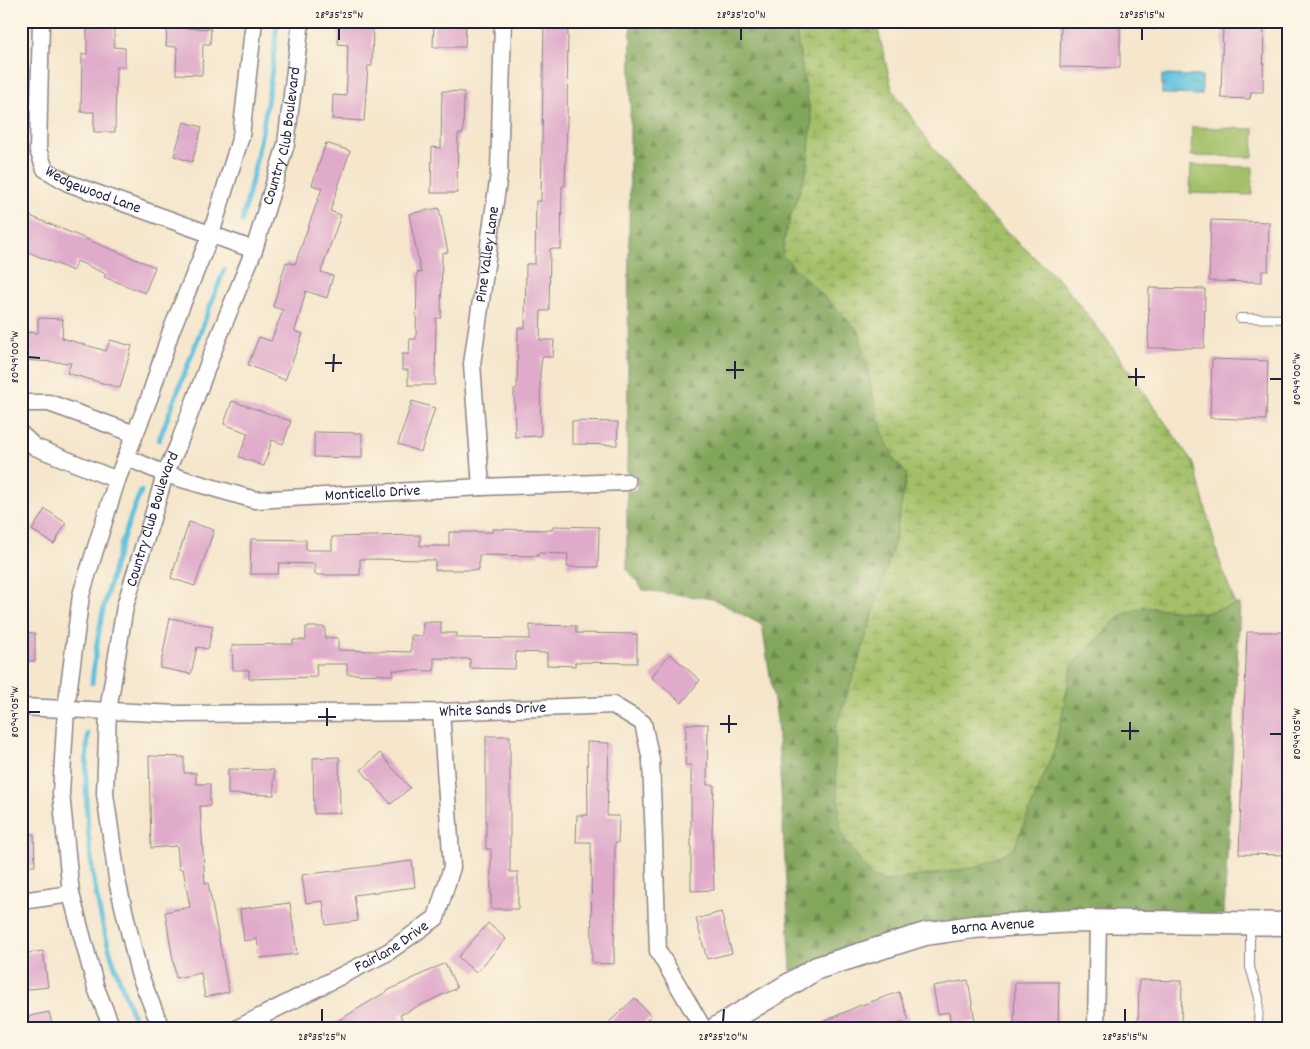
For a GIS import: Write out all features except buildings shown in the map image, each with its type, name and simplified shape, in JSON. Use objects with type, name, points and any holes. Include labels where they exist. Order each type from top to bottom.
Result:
[{"type":"street","name":"Wedgewood Lane","points":[[41,21],[38,150],[45,169],[68,183],[254,250]]},
{"type":"street","points":[[112,1028],[96,988],[71,894],[61,794],[66,709],[81,595],[117,480],[171,331],[211,234],[241,136],[254,21]]},
{"type":"street","name":"Country Club Boulevard","points":[[161,1028],[139,973],[118,885],[105,794],[108,711],[125,606],[166,474],[178,448],[215,346],[254,250],[286,144],[301,21]]},
{"type":"street","name":"Pine Valley Lane","points":[[481,487],[472,364],[499,174],[503,21]]},
{"type":"street","points":[[21,405],[24,403],[49,403],[135,434]]},
{"type":"street","points":[[21,434],[35,448],[117,480]]},
{"type":"street","name":"Monticello Drive","points":[[126,457],[166,474],[256,500],[481,487],[627,482]]},
{"type":"street","name":"White Sands Drive","points":[[21,707],[178,714],[441,712],[613,705],[643,723],[650,760],[658,951],[703,1028]]},
{"type":"street","name":"Fairlane Drive","points":[[238,1028],[388,952],[436,918],[452,867],[441,712]]},
{"type":"street","points":[[21,901],[71,894]]},
{"type":"street","name":"Barna Avenue","points":[[717,1028],[818,968],[925,934],[973,926],[1076,921],[1289,924]]},
{"type":"street","points":[[1096,1028],[1098,922]]},
{"type":"lane","points":[[1240,318],[1289,319]]},
{"type":"lane","points":[[1250,924],[1250,967],[1259,998],[1258,1028]]},
{"type":"green space","points":[[631,21],[794,21],[812,122],[807,169],[786,231],[782,255],[859,331],[895,461],[907,473],[894,544],[860,657],[836,727],[864,865],[872,877],[887,881],[978,867],[1043,774],[1055,747],[1072,665],[1121,615],[1144,607],[1203,613],[1240,604],[1224,915],[1098,913],[791,971],[777,720],[762,625],[713,599],[643,590],[627,569],[627,491],[637,490],[636,473],[627,473]]},
{"type":"green space","points":[[794,21],[876,21],[892,89],[928,141],[978,205],[1062,283],[1108,341],[1194,464],[1218,556],[1235,604],[1240,604],[1203,613],[1144,607],[1121,615],[1072,665],[1055,747],[1014,848],[978,867],[887,881],[872,877],[841,833],[835,763],[836,727],[860,657],[894,544],[907,474],[895,461],[880,426],[859,331],[782,255],[786,231],[807,169],[812,122]]},
{"type":"green space","points":[[1192,127],[1254,129],[1253,157],[1191,156]]},
{"type":"green space","points":[[1191,165],[1253,167],[1252,195],[1190,193]]},
{"type":"water","points":[[1162,75],[1202,76],[1202,95],[1162,94]]},
{"type":"waterway","points":[[242,221],[264,122],[272,72],[277,21]]},
{"type":"waterway","points":[[159,440],[224,270]]},
{"type":"waterway","points":[[92,683],[103,609],[109,585],[123,538],[141,491]]},
{"type":"waterway","points":[[88,734],[86,802],[93,873],[104,931],[137,1027]]}]
